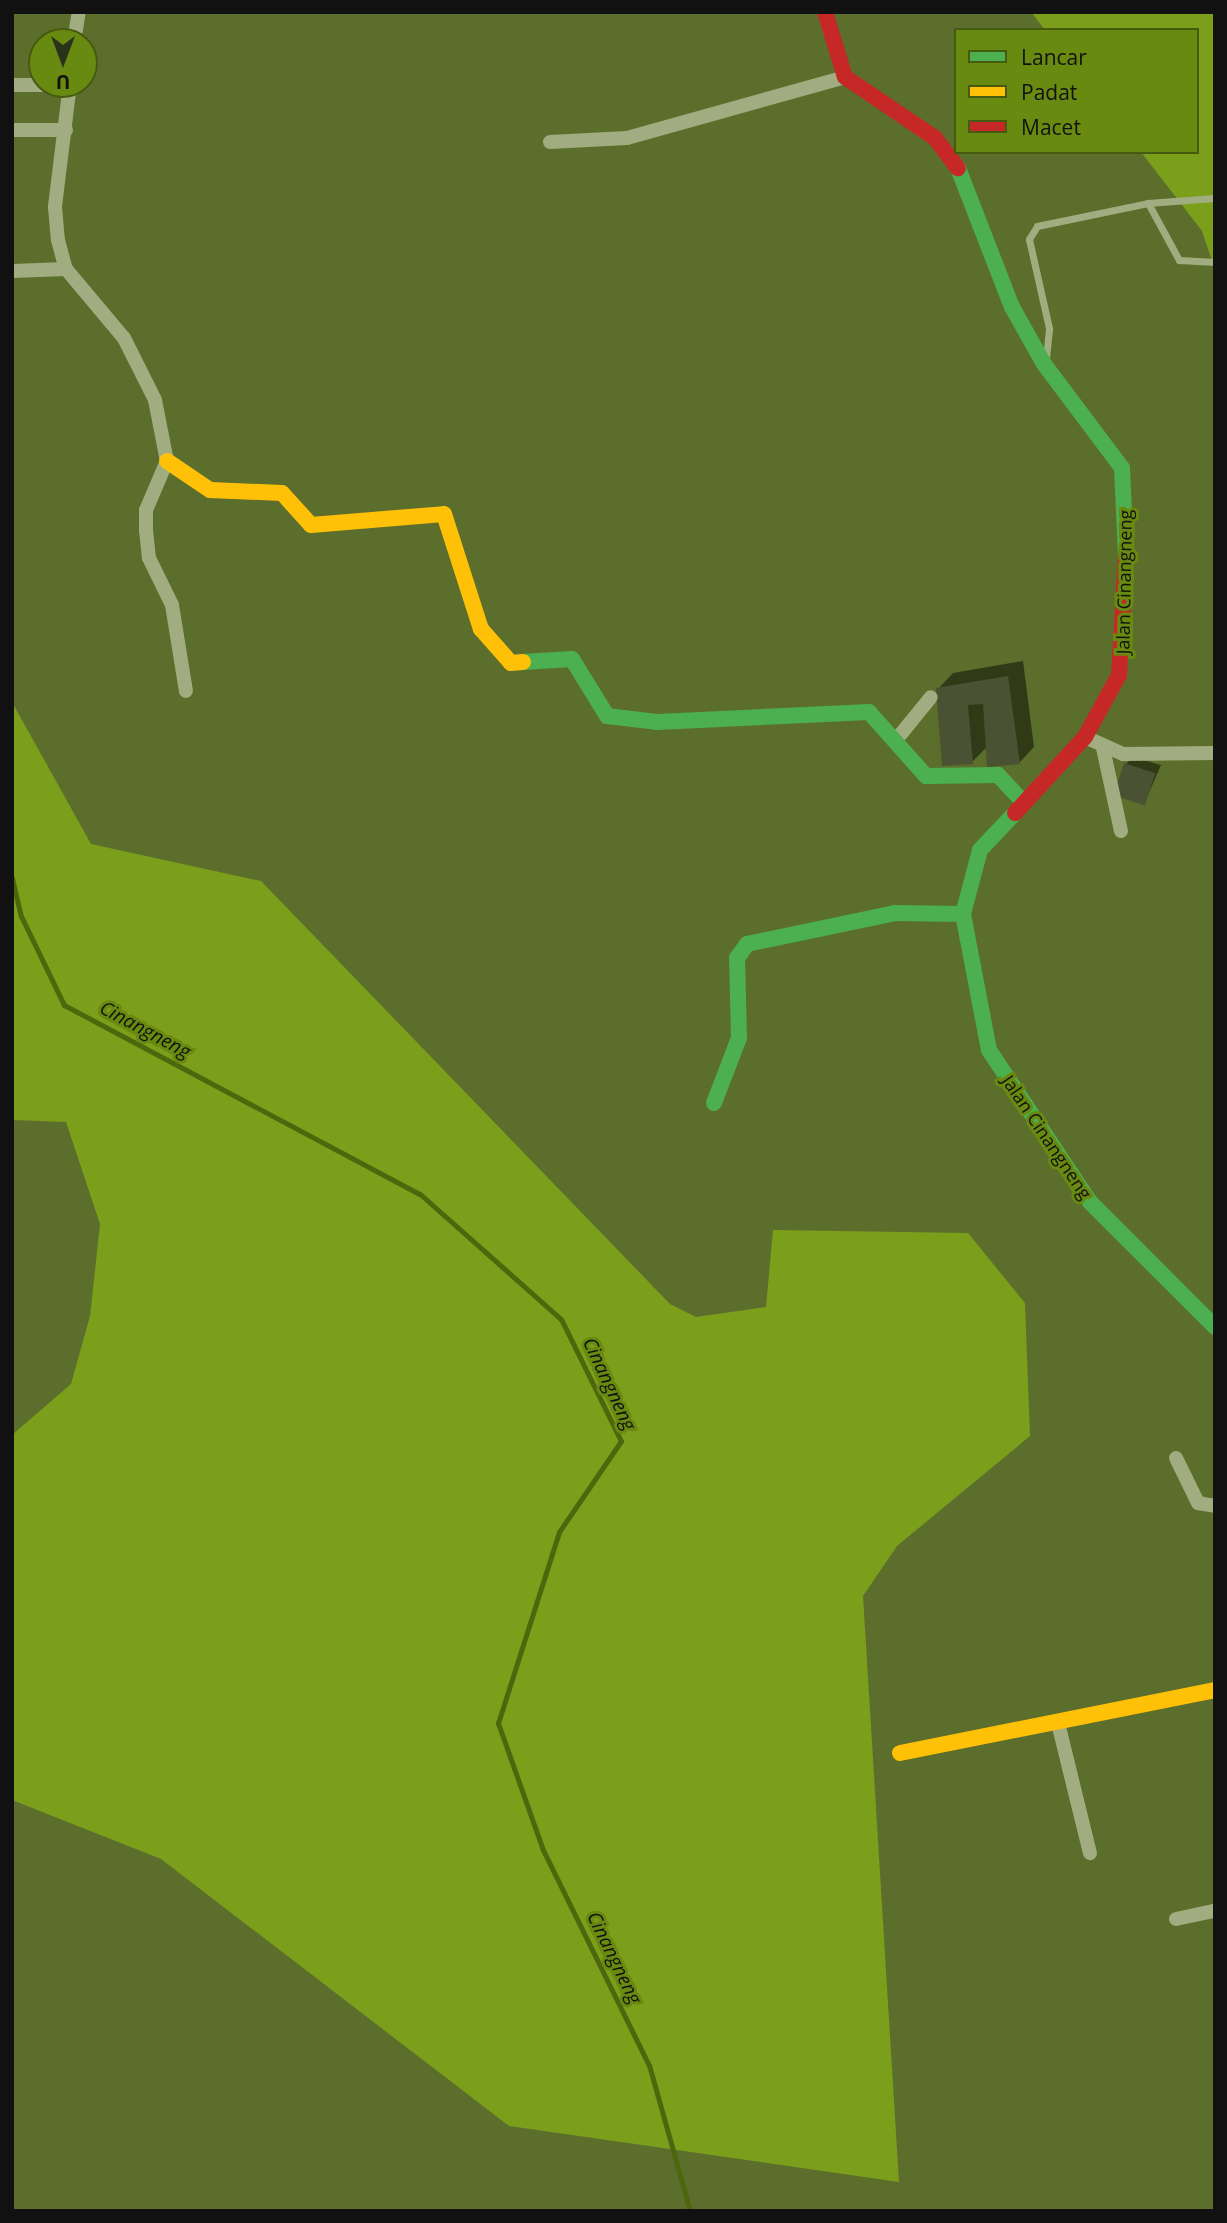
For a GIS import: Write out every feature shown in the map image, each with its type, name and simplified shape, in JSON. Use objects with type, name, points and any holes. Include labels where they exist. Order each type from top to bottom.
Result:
[{"type":"street","points":[[550,142],[627,138],[845,77],[825,12]]},
{"type":"street","name":"Jalan Cinangneng","points":[[845,77],[946,148],[1012,307],[1044,364],[1116,454],[1125,482],[1124,656],[1104,711],[1085,737],[1021,800],[973,864],[964,914],[989,1050],[1090,1202],[1215,1327]]},
{"type":"street","points":[[69,98],[55,207],[66,269],[138,363],[155,400],[167,461],[146,510],[146,530],[149,558],[172,604],[186,691]]},
{"type":"street","points":[[12,130],[65,130]]},
{"type":"street","points":[[12,271],[66,269]]},
{"type":"street","points":[[167,461],[210,490],[282,493],[311,525],[444,514],[481,629],[510,663],[572,659],[607,716],[657,722],[869,712],[926,776],[998,775],[1021,800]]},
{"type":"street","points":[[896,740],[931,697]]},
{"type":"street","points":[[1085,737],[1103,748],[1140,756],[1215,753]]},
{"type":"street","points":[[1103,748],[1121,831]]},
{"type":"street","points":[[714,1103],[740,1038],[737,958],[747,944],[895,913],[964,914]]},
{"type":"street","points":[[1176,1458],[1198,1503],[1215,1506]]},
{"type":"street","points":[[900,1753],[1215,1690]]},
{"type":"street","points":[[1058,1723],[1090,1853]]},
{"type":"street","points":[[1176,1919],[1215,1911]]},
{"type":"lane","points":[[1044,364],[1049,328],[1030,232],[1148,203],[1215,198]]},
{"type":"lane","points":[[1148,203],[1179,260],[1215,262]]},
{"type":"green space","points":[[1031,12],[1215,12],[1215,270],[1202,231],[1143,154],[1199,154],[1199,28],[1043,28]]},
{"type":"green space","points":[[12,702],[91,844],[261,881],[670,1304],[696,1317],[766,1307],[773,1230],[968,1233],[1025,1303],[1030,1436],[897,1546],[863,1596],[899,2182],[509,2126],[161,1859],[12,1800],[12,1435],[71,1384],[90,1316],[100,1224],[66,1122],[12,1120]]},
{"type":"building","points":[[1008,676],[1020,764],[987,767],[983,704],[968,705],[973,764],[942,766],[936,688]]},
{"type":"building","points":[[1124,763],[1155,773],[1145,806],[1113,795]]},
{"type":"waterway","name":"Cinangneng","points":[[12,878],[21,916],[64,1005],[420,1194],[561,1319],[621,1441],[559,1532],[498,1723],[543,1850],[649,2065],[690,2211]]},
{"type":"traffic: fast","points":[[958,168],[1012,307],[1044,364],[1122,468],[1126,557]]},
{"type":"traffic: fast","points":[[523,662],[572,659],[607,716],[657,722],[869,712],[926,776],[998,775],[1021,800]]},
{"type":"traffic: fast","points":[[1015,813],[980,850],[963,914],[989,1050],[1090,1202],[1215,1327]]},
{"type":"traffic: fast","points":[[714,1103],[739,1038],[737,958],[747,944],[895,913],[963,914]]},
{"type":"traffic: slow","points":[[167,461],[210,490],[282,493],[311,525],[444,514],[481,629],[511,663],[523,662]]},
{"type":"traffic: slow","points":[[900,1753],[1215,1690]]},
{"type":"traffic: jam","points":[[825,12],[845,77],[935,138],[958,168]]},
{"type":"traffic: jam","points":[[1015,813],[1085,737],[1119,675],[1126,557]]}]
